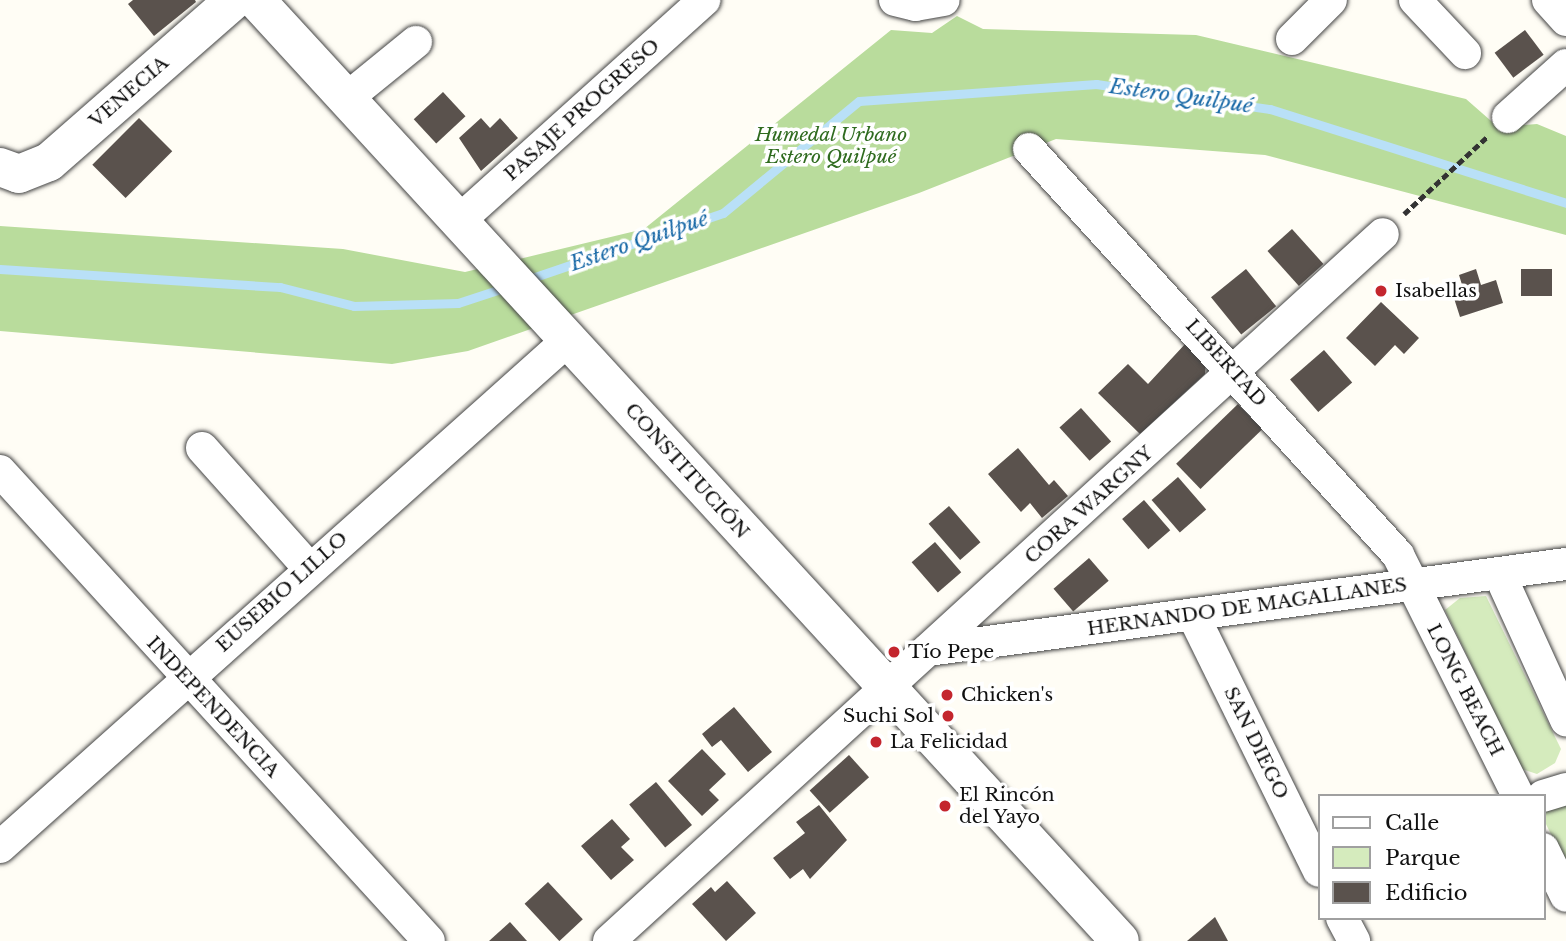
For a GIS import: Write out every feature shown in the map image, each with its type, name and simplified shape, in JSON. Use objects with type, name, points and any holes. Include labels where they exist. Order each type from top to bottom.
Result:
[{"type":"street","name":"VENECIA","points":[[10,170],[50,162],[234,0]]},
{"type":"street","name":"CONSTITUCIÓN","points":[[256,0],[1120,941]]},
{"type":"street","name":"PASAJE PROGRESO","points":[[460,220],[704,0]]},
{"type":"street","points":[[1292,39],[1331,0]]},
{"type":"street","points":[[1415,0],[1465,53]]},
{"type":"street","points":[[1548,0],[1566,20]]},
{"type":"street","points":[[347,98],[416,42]]},
{"type":"street","points":[[1508,117],[1566,65]]},
{"type":"street","name":"LIBERTAD","points":[[1029,149],[1398,555],[1412,584]]},
{"type":"street","name":"CORA WARGNY","points":[[609,941],[1235,373],[1382,234]]},
{"type":"street","name":"EUSEBIO LILLO","points":[[0,847],[309,568],[561,332]]},
{"type":"street","points":[[202,449],[309,568]]},
{"type":"street","name":"INDEPENDENCIA","points":[[0,471],[186,679],[429,941]]},
{"type":"street","name":"HERNANDO DE MAGALLANES","points":[[928,650],[1566,564]]},
{"type":"street","points":[[1499,573],[1566,720]]},
{"type":"street","name":"LONG BEACH","points":[[1412,584],[1517,794]]},
{"type":"street","name":"SAN DIEGO","points":[[1193,614],[1318,869]]},
{"type":"street","points":[[1545,795],[1566,789]]},
{"type":"street","points":[[1545,853],[1566,896]]},
{"type":"street","points":[[1343,920],[1354,941]]},
{"type":"path","points":[[1382,234],[1508,117]]},
{"type":"green space","name":"Humedal Urbano Estero Quilpué","points":[[957,16],[983,29],[1196,35],[1466,99],[1498,127],[1537,124],[1566,136],[1566,235],[1265,155],[1056,139],[919,193],[468,351],[392,364],[0,331],[0,226],[343,249],[465,272],[644,229],[891,30],[932,33]]},
{"type":"green space","points":[[1486,596],[1561,749],[1555,763],[1537,774],[1522,769],[1445,610],[1460,598]]},
{"type":"green space","points":[[1566,797],[1566,865],[1545,822],[1545,814],[1552,800]]},
{"type":"building","points":[[133,0],[196,2],[154,36],[128,4]]},
{"type":"building","points":[[1525,30],[1544,55],[1513,78],[1495,53]]},
{"type":"building","points":[[443,92],[466,116],[436,143],[414,119]]},
{"type":"building","points":[[139,118],[172,151],[126,198],[92,165]]},
{"type":"building","points":[[481,118],[490,128],[500,118],[518,138],[481,171],[459,138]]},
{"type":"building","points":[[1292,229],[1323,264],[1299,286],[1267,251]]},
{"type":"building","points":[[1246,269],[1276,306],[1241,335],[1211,297]]},
{"type":"building","points":[[1476,269],[1481,285],[1496,280],[1503,303],[1460,317],[1452,292],[1463,288],[1459,275]]},
{"type":"building","points":[[1521,269],[1552,269],[1552,296],[1521,296]]},
{"type":"building","points":[[1381,302],[1419,338],[1404,354],[1395,345],[1375,366],[1346,338]]},
{"type":"building","points":[[1186,343],[1206,362],[1205,374],[1140,434],[1098,393],[1128,364],[1148,384]]},
{"type":"building","points":[[1324,350],[1352,382],[1318,412],[1290,380]]},
{"type":"building","points":[[1238,404],[1262,429],[1200,489],[1176,464]]},
{"type":"building","points":[[1081,408],[1111,441],[1090,461],[1059,427]]},
{"type":"building","points":[[1018,448],[1049,485],[1054,480],[1068,496],[1042,518],[1030,503],[1021,512],[988,474]]},
{"type":"building","points":[[1178,477],[1206,509],[1180,532],[1152,500]]},
{"type":"building","points":[[1144,500],[1170,530],[1148,549],[1122,519]]},
{"type":"building","points":[[949,506],[980,542],[960,560],[929,524]]},
{"type":"building","points":[[935,542],[961,572],[938,593],[912,562]]},
{"type":"building","points":[[1089,558],[1109,581],[1073,611],[1054,589]]},
{"type":"building","points":[[734,707],[772,752],[748,772],[721,740],[712,747],[702,734]]},
{"type":"building","points":[[702,749],[726,774],[709,790],[719,800],[702,816],[668,781]]},
{"type":"building","points":[[849,755],[869,777],[830,813],[810,790]]},
{"type":"building","points":[[656,782],[692,825],[665,847],[629,804]]},
{"type":"building","points":[[819,805],[847,840],[810,879],[803,869],[790,879],[773,858],[805,833],[796,822]]},
{"type":"building","points":[[612,819],[630,839],[621,847],[634,860],[611,880],[581,846]]},
{"type":"building","points":[[727,881],[756,913],[726,941],[692,904],[711,887],[715,892]]},
{"type":"building","points":[[548,882],[583,919],[559,941],[525,904]]},
{"type":"building","points":[[1215,917],[1228,941],[1187,941]]},
{"type":"building","points":[[510,922],[527,941],[489,941]]},
{"type":"waterway","name":"Estero Quilpué","points":[[526,280],[723,213],[859,101],[1096,84],[1270,109],[1566,203]]},
{"type":"waterway","name":"Estero Quilpué","points":[[0,269],[280,287],[354,306],[458,303],[507,287]]},
{"type":"place","name":"Isabellas","points":[[1381,291]]},
{"type":"place","name":"Tío Pepe","points":[[894,652]]},
{"type":"place","name":"Chicken's","points":[[947,695]]},
{"type":"place","name":"Suchi Sol","points":[[948,716]]},
{"type":"place","name":"La Felicidad","points":[[876,742]]},
{"type":"place","name":"El Rincón del Yayo","points":[[945,806]]}]
